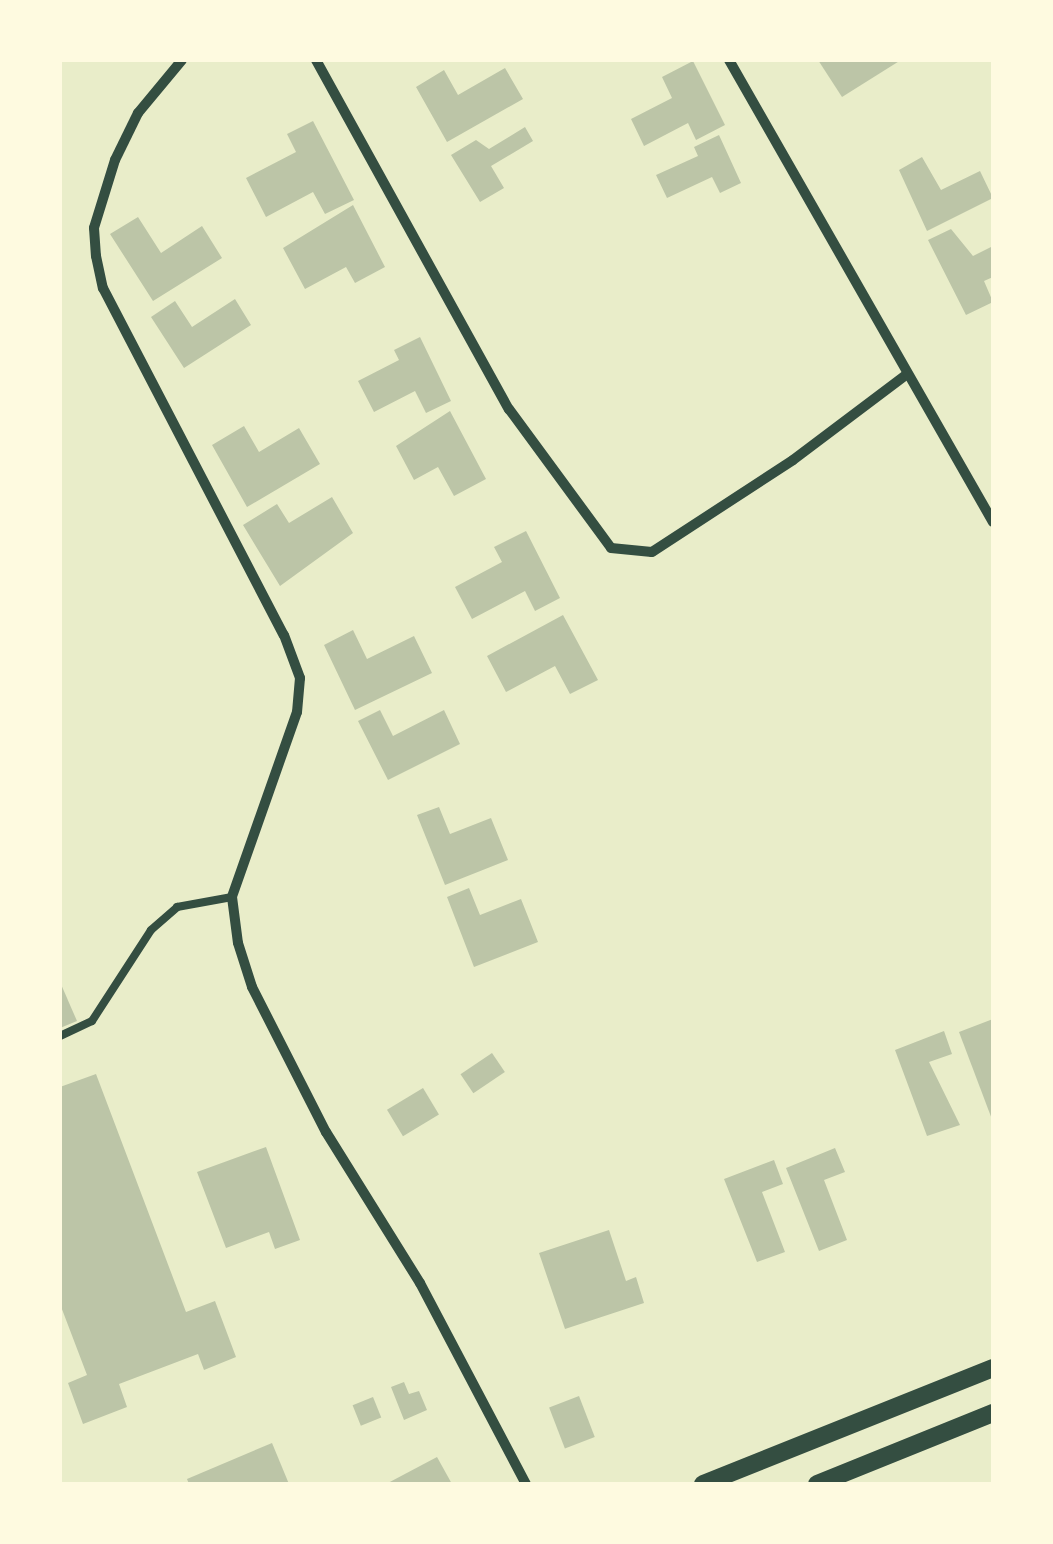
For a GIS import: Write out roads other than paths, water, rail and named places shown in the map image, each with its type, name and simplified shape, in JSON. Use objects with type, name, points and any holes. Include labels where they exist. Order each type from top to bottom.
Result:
[{"type":"street","points":[[182,60],[138,113],[115,160],[94,228],[103,288],[284,635],[300,678],[297,712],[232,897],[238,943],[260,1003],[526,1484]]},
{"type":"street","points":[[316,60],[509,409],[611,548],[652,552],[794,460],[907,374]]},
{"type":"street","points":[[729,60],[993,522]]},
{"type":"street","points":[[703,1484],[993,1368]]},
{"type":"street","points":[[817,1484],[838,1480],[993,1414]]},
{"type":"lane","points":[[60,1036],[92,1021],[151,930],[177,907],[232,897]]}]
